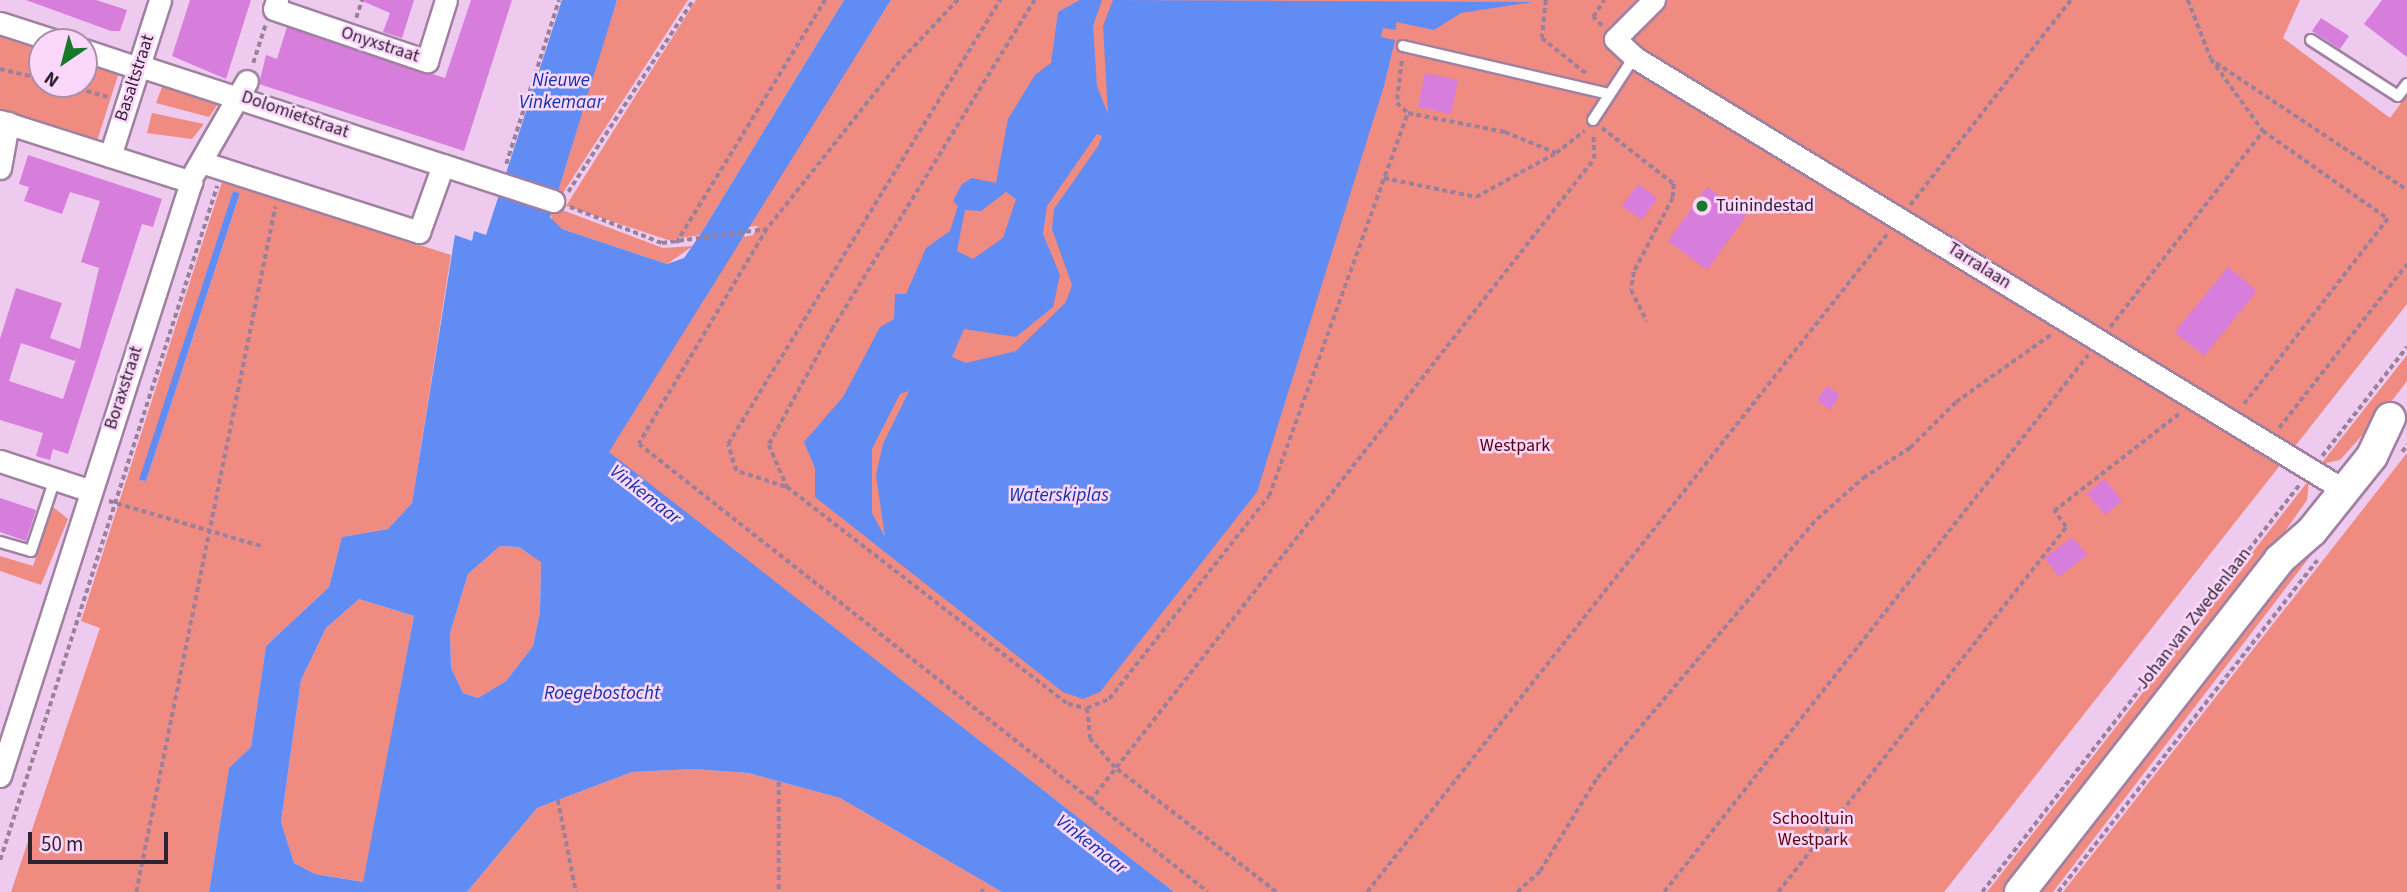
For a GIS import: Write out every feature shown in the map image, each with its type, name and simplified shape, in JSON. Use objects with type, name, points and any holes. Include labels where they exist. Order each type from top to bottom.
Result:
[{"type":"main road","name":"Johan van Zwedenlaan","points":[[2020,892],[2279,560],[2328,480],[2399,407]]},
{"type":"street","name":"Basaltstraat","points":[[110,156],[127,103],[142,68],[160,0]]},
{"type":"street","name":"Onyxstraat","points":[[275,5],[427,61],[446,0]]},
{"type":"street","points":[[1615,39],[1654,0]]},
{"type":"street","points":[[0,23],[28,32]]},
{"type":"street","name":"Tarralaan","points":[[1615,39],[1634,57],[1900,216],[2328,480]]},
{"type":"street","name":"Dolomietstraat","points":[[98,54],[142,68],[243,89],[443,165],[501,181],[553,201]]},
{"type":"street","points":[[243,89],[197,167],[278,193],[419,232],[443,165]]},
{"type":"street","name":"Boraxstraat","points":[[0,168],[4,122],[191,182],[0,776]]},
{"type":"street","points":[[0,461],[91,491]]},
{"type":"lane","points":[[2311,40],[2398,96],[2407,84]]},
{"type":"lane","points":[[1403,46],[1610,94]]},
{"type":"lane","points":[[1593,120],[1634,57]]},
{"type":"lane","points":[[0,542],[31,551],[55,479]]},
{"type":"path","points":[[501,181],[559,0]]},
{"type":"path","points":[[693,0],[561,204],[676,243],[766,229]]},
{"type":"path","points":[[676,243],[825,0]]},
{"type":"path","points":[[958,0],[766,229],[639,444],[1090,801],[1206,891],[1214,892]]},
{"type":"path","points":[[1000,0],[728,444],[736,471],[787,487],[1068,704],[1087,708],[1109,699],[1269,496],[1408,113]]},
{"type":"path","points":[[787,487],[773,464],[771,433],[1035,0]]},
{"type":"path","points":[[1546,0],[1542,38],[1610,94]]},
{"type":"path","points":[[1604,0],[1592,17],[1615,39]]},
{"type":"path","points":[[1367,892],[2071,0]]},
{"type":"path","points":[[2188,0],[2211,59],[2263,131],[2388,219],[2231,421]]},
{"type":"path","points":[[243,89],[275,5]]},
{"type":"path","points":[[1403,46],[1397,103],[1408,113],[1505,132],[1556,153]]},
{"type":"path","points":[[2211,59],[2407,190]]},
{"type":"path","points":[[0,69],[28,76]]},
{"type":"path","points":[[98,95],[127,103]]},
{"type":"path","points":[[1090,801],[1594,159],[1593,120]]},
{"type":"path","points":[[1384,178],[1476,197],[1556,153],[1593,120]]},
{"type":"path","points":[[1593,120],[1674,184],[1673,198],[1634,272],[1631,290],[1647,321]]},
{"type":"path","points":[[1664,892],[2263,131]]},
{"type":"path","points":[[0,860],[118,506],[220,175]]},
{"type":"path","points":[[136,892],[278,193]]},
{"type":"path","points":[[2267,443],[2407,264]]},
{"type":"path","points":[[1517,892],[1540,871],[1597,778],[1817,519],[1863,478],[1910,448],[1956,402],[2050,335]]},
{"type":"path","name":"Johan van Zwedenlaan","points":[[1982,892],[2328,480],[2407,347]]},
{"type":"path","points":[[1778,892],[2066,527],[2054,511],[2196,400]]},
{"type":"path","points":[[2392,464],[2407,445]]},
{"type":"path","points":[[91,491],[118,506],[261,546]]},
{"type":"path","points":[[2058,892],[2320,556]]},
{"type":"path","points":[[1087,708],[1090,739],[1115,768],[1276,892]]},
{"type":"path","points":[[779,782],[779,892]]},
{"type":"path","points":[[558,800],[576,892]]},
{"type":"green space","points":[[617,0],[688,0],[561,196],[551,197]]},
{"type":"green space","points":[[696,0],[844,0],[700,235],[668,240],[566,206]]},
{"type":"green space","name":"Westpark","points":[[891,0],[2300,0],[2283,38],[2390,118],[2407,95],[2407,304],[1944,892],[1174,892],[608,452],[742,237],[753,235],[758,226],[748,227]]},
{"type":"green space","points":[[0,31],[28,40],[28,98],[98,98],[98,62],[120,69],[97,141],[0,110]]},
{"type":"green space","points":[[165,79],[223,97],[209,117],[156,103]]},
{"type":"green space","points":[[152,113],[204,124],[192,139],[147,133]]},
{"type":"green space","points":[[222,182],[451,255],[412,503],[388,529],[342,537],[329,587],[266,646],[251,747],[229,768],[209,892],[11,892],[100,628],[81,621]],"holes":[[[233,191],[240,193],[146,481],[140,480]]]},
{"type":"green space","points":[[549,205],[663,248],[693,246],[667,264],[562,229],[552,221]]},
{"type":"green space","points":[[2407,355],[2407,381],[2385,410],[2340,460],[2321,464]]},
{"type":"green space","points":[[2407,453],[2407,892],[2063,892]]},
{"type":"green space","points":[[2309,480],[2307,500],[2272,550],[2007,892],[1987,892]]},
{"type":"green space","points":[[2351,503],[2053,892],[2032,892],[2287,565]]},
{"type":"green space","points":[[53,507],[68,519],[41,585],[0,571],[0,556],[33,566]]},
{"type":"green space","points":[[500,546],[519,547],[541,561],[540,612],[533,646],[506,681],[478,698],[463,693],[451,669],[450,633],[468,574]]},
{"type":"green space","points":[[359,599],[414,616],[364,882],[315,874],[294,863],[281,822],[301,680],[326,628]]},
{"type":"green space","points":[[694,769],[748,773],[840,798],[1002,892],[467,892],[537,808],[632,772]]},
{"type":"water","points":[[562,0],[617,0],[550,217],[562,229],[667,264],[684,258],[700,235],[844,0],[891,0],[609,452],[1174,892],[1002,892],[840,798],[748,773],[694,769],[632,772],[537,808],[467,892],[209,892],[229,768],[251,747],[266,646],[329,587],[342,537],[388,529],[412,503],[455,235],[472,241],[474,231],[486,235]],"holes":[[[500,546],[519,547],[541,562],[540,612],[533,646],[506,681],[478,698],[463,693],[451,668],[450,633],[468,574]],[[359,599],[414,616],[363,882],[315,874],[294,863],[281,822],[301,680],[326,628]]]},
{"type":"water","name":"Waterskiplas","points":[[1080,0],[1102,0],[1093,26],[1097,86],[1108,114],[1103,26],[1113,0],[1533,2],[1461,13],[1434,30],[1396,22],[1396,30],[1383,28],[1381,37],[1395,40],[1384,86],[1257,492],[1100,692],[1083,699],[1063,692],[815,497],[815,468],[804,442],[843,397],[880,327],[894,319],[895,294],[906,294],[926,248],[950,231],[958,206],[953,201],[962,184],[972,178],[996,183],[1008,119],[1035,75],[1051,63],[1058,12]],"holes":[[[1097,134],[1102,136],[1098,146],[1054,209],[1052,229],[1072,285],[1066,302],[1016,351],[966,363],[952,357],[964,329],[1016,337],[1053,307],[1060,275],[1043,234],[1047,206]],[[1006,192],[1016,199],[1003,238],[973,259],[957,251],[965,210],[981,211]],[[909,391],[883,444],[876,475],[885,537],[872,513],[872,449],[900,394]]]},
{"type":"water","points":[[233,191],[240,193],[146,481],[139,480]]},
{"type":"building","points":[[26,0],[96,0],[127,10],[120,31],[111,31]]},
{"type":"building","points":[[190,0],[251,0],[226,79],[172,56]]},
{"type":"building","points":[[360,0],[414,0],[402,38],[383,32],[390,13]]},
{"type":"building","points":[[471,0],[512,0],[464,151],[259,84],[266,55],[277,59],[287,27],[445,78]]},
{"type":"building","points":[[2382,0],[2407,0],[2407,57],[2364,24]]},
{"type":"building","points":[[2321,18],[2349,36],[2340,49],[2312,31]]},
{"type":"building","points":[[1425,73],[1458,80],[1451,114],[1418,107]]},
{"type":"building","points":[[28,155],[162,199],[153,227],[142,224],[68,454],[53,449],[50,460],[36,456],[43,433],[0,420],[0,339],[16,288],[62,303],[50,338],[80,349],[99,268],[81,262],[100,201],[70,192],[62,214],[24,201],[29,187],[19,184]],"holes":[[[21,343],[75,361],[79,350],[63,399],[9,381]]]},
{"type":"building","points":[[1638,184],[1657,198],[1642,220],[1622,206]]},
{"type":"building","points":[[1707,187],[1746,216],[1707,270],[1668,241]]},
{"type":"building","points":[[2228,267],[2257,291],[2204,356],[2175,332]]},
{"type":"building","points":[[1827,386],[1840,395],[1830,410],[1817,400]]},
{"type":"building","points":[[2105,479],[2122,501],[2105,515],[2087,493]]},
{"type":"building","points":[[0,498],[36,510],[26,541],[0,532]]},
{"type":"building","points":[[2072,537],[2087,555],[2059,577],[2045,558]]},
{"type":"place","name":"Tuinindestad","points":[[1702,206]]},
{"type":"water label","name":"Nieuwe Vinkemaar","points":[[561,92]]},
{"type":"water label","name":"Vinkemaar","points":[[645,495]]},
{"type":"water label","name":"Roegebostocht","points":[[602,694]]},
{"type":"water label","name":"Vinkemaar","points":[[1091,845]]},
{"type":"park label","name":"Schooltuin Westpark","points":[[1813,830]]}]
